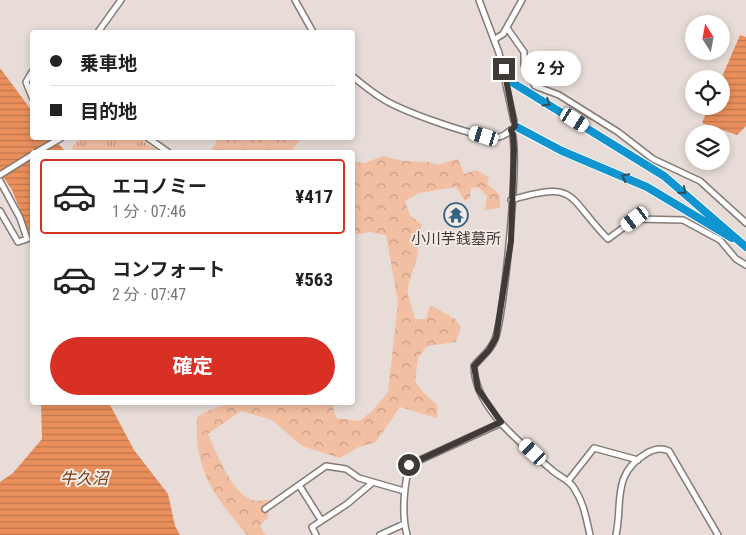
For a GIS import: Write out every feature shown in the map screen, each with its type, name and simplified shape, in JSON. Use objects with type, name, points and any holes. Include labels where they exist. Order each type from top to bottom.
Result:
[{"type":"highway","points":[[506,78],[664,176],[728,229],[744,246]]},
{"type":"highway","points":[[513,128],[647,187],[744,246]]},
{"type":"street","points":[[99,30],[121,0]]},
{"type":"street","points":[[295,0],[312,30]]},
{"type":"street","points":[[479,0],[495,39],[506,78],[514,144],[511,241],[496,338],[489,350],[474,366],[478,389],[501,422],[556,473],[568,481],[579,496],[586,512],[590,535]]},
{"type":"street","points":[[495,39],[507,28],[511,17],[522,0]]},
{"type":"street","points":[[507,28],[524,52],[524,64],[536,86],[559,95],[618,132],[653,159],[700,181],[746,223]]},
{"type":"street","points":[[30,75],[26,82],[30,92]]},
{"type":"street","points":[[355,78],[380,98],[408,112],[484,136],[500,137],[513,128]]},
{"type":"street","points":[[40,150],[57,140]]},
{"type":"street","points":[[151,140],[165,150]]},
{"type":"street","points":[[0,175],[30,156]]},
{"type":"street","points":[[0,181],[20,218],[27,240],[18,242],[0,211]]},
{"type":"street","points":[[511,200],[544,190],[562,191],[572,196],[590,221],[608,239],[635,219],[683,220],[720,240],[736,259],[746,265]]},
{"type":"street","points":[[407,535],[404,524],[404,491],[409,465],[501,422]]},
{"type":"street","points":[[568,481],[594,448],[638,460]]},
{"type":"street","points":[[616,535],[621,486],[626,474],[638,460],[655,449],[663,448],[669,451],[718,535]]},
{"type":"street","points":[[265,509],[326,466],[346,469],[359,478],[372,483],[404,491]]},
{"type":"street","points":[[316,535],[312,527],[347,504],[372,483]]},
{"type":"street","points":[[299,485],[321,520]]},
{"type":"street","points":[[380,535],[404,524]]},
{"type":"green space","points":[[80,140],[143,140],[158,150],[74,150],[72,146]]},
{"type":"green space","points":[[215,140],[300,140],[292,150],[211,150],[217,141]]},
{"type":"green space","points":[[383,156],[403,161],[428,162],[437,165],[458,159],[464,174],[476,170],[489,177],[487,184],[500,195],[500,208],[485,210],[487,196],[478,187],[471,188],[470,198],[465,201],[456,187],[419,193],[405,201],[410,215],[422,225],[416,242],[418,253],[409,282],[408,292],[415,319],[426,319],[430,305],[455,319],[461,327],[456,342],[427,346],[418,358],[415,381],[423,392],[437,405],[437,418],[400,407],[376,442],[359,447],[340,458],[302,446],[272,420],[241,411],[208,434],[236,488],[252,500],[270,500],[268,517],[260,525],[265,535],[247,535],[208,482],[199,453],[197,417],[227,405],[333,405],[336,418],[359,421],[371,412],[388,392],[398,302],[386,235],[370,232],[355,235],[355,162],[365,163]]},
{"type":"water","points":[[740,35],[746,37],[746,126],[737,135],[730,133],[730,125],[708,125],[702,123],[705,115],[730,115],[730,70],[725,70]]},
{"type":"water","points":[[0,68],[30,108],[30,140],[55,140],[64,150],[30,150],[30,235],[12,190],[0,172]]},
{"type":"water","name":"牛久沼","points":[[41,405],[110,405],[134,450],[168,494],[175,526],[180,535],[0,535],[0,482],[13,473],[42,439]]},
{"type":"place","name":"小川芋銭墓所","points":[[456,215]]},
{"type":"route","points":[[409,465],[501,422],[485,402],[478,389],[474,366],[489,350],[496,338],[511,241],[514,149],[513,132],[511,130],[515,126],[512,121],[504,69]]}]
